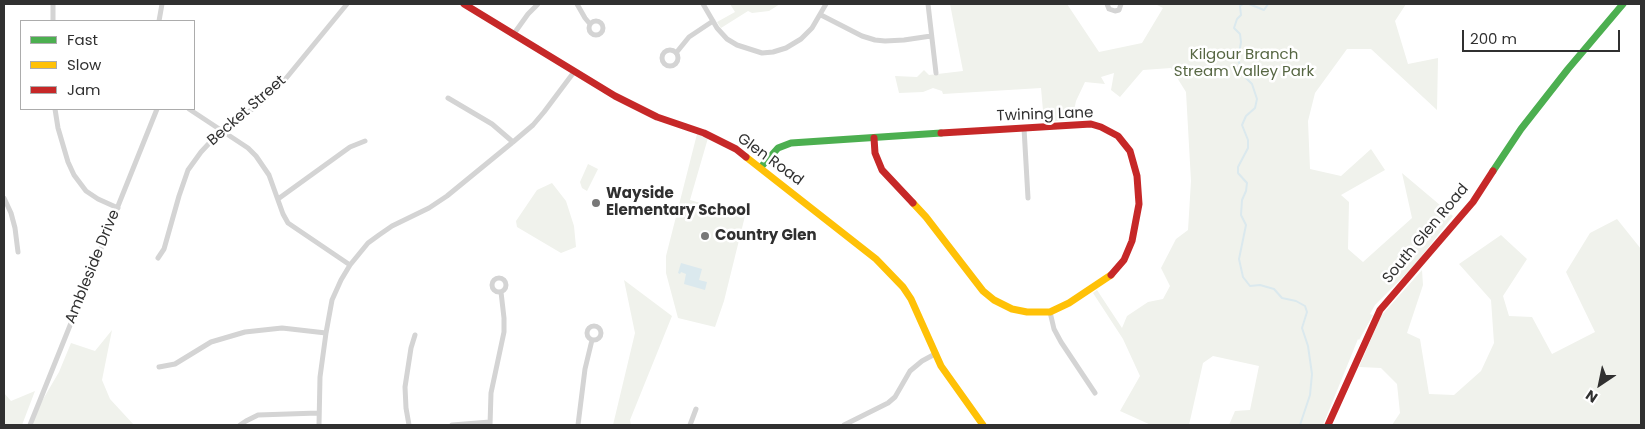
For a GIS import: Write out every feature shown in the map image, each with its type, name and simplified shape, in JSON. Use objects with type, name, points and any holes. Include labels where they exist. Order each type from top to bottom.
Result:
[{"type":"main road","name":"Glen Road","points":[[464,4],[574,72],[637,108],[718,140],[736,150],[876,259],[893,274],[911,299],[935,354],[954,386],[983,425]]},
{"type":"main road","name":"South Glen Road","points":[[1328,425],[1380,310],[1473,202],[1521,129],[1623,4]]},
{"type":"main road","name":"Twining Lane","points":[[761,168],[778,148],[791,142],[1084,124],[1101,127],[1118,136],[1124,142],[1130,151],[1137,176],[1138,215],[1132,241],[1124,260],[1112,275],[1050,312],[1027,312],[1012,309],[982,292],[926,217],[882,170],[875,153],[874,138]]},
{"type":"street","points":[[53,4],[53,20]]},
{"type":"street","points":[[159,20],[162,4]]},
{"type":"street","name":"Becket Street","points":[[158,258],[164,249],[188,170],[200,152],[215,137],[259,104],[283,82],[347,4]]},
{"type":"street","points":[[514,35],[528,14],[538,4]]},
{"type":"street","points":[[577,4],[590,24]]},
{"type":"street","points":[[703,4],[723,35],[748,50],[762,53],[773,52],[794,44],[812,28],[826,4]]},
{"type":"street","points":[[928,4],[936,74]]},
{"type":"street","points":[[1107,4],[1109,9],[1115,11],[1119,10],[1121,4]]},
{"type":"street","points":[[821,15],[862,36],[875,40],[904,40],[931,36]]},
{"type":"street","points":[[676,53],[689,37],[713,21]]},
{"type":"street","points":[[318,425],[320,377],[332,300],[350,265],[368,243],[392,226],[429,208],[447,196],[513,142],[544,112],[574,72]]},
{"type":"street","points":[[448,98],[492,124],[513,142]]},
{"type":"street","points":[[55,110],[58,128],[74,176],[86,191],[118,208]]},
{"type":"street","name":"Ambleside Drive","points":[[30,425],[157,110]]},
{"type":"street","points":[[191,110],[248,148],[256,156],[269,175],[288,223],[350,265]]},
{"type":"street","points":[[1024,128],[1028,198]]},
{"type":"street","points":[[278,199],[350,148],[365,141]]},
{"type":"street","points":[[4,198],[15,228],[18,252]]},
{"type":"street","points":[[452,425],[490,424],[490,393],[502,349],[504,332],[501,292]]},
{"type":"street","points":[[1050,312],[1054,329],[1061,342],[1095,393]]},
{"type":"street","points":[[159,367],[174,364],[212,342],[245,332],[282,328],[326,333]]},
{"type":"street","points":[[409,425],[405,387],[415,335]]},
{"type":"street","points":[[578,425],[585,369],[592,340]]},
{"type":"street","points":[[844,425],[895,398],[910,371],[922,361],[935,354]]},
{"type":"street","points":[[690,425],[696,409]]},
{"type":"street","points":[[240,425],[258,415],[318,413]]},
{"type":"green space","points":[[730,4],[780,4],[769,11],[752,13],[748,11],[721,28],[717,22],[735,12]]},
{"type":"green space","name":"Kilgour Branch Stream Valley Park","points":[[950,4],[1067,4],[1099,52],[1142,43],[1163,8],[1155,4],[1406,4],[1395,21],[1408,64],[1438,58],[1437,110],[1371,49],[1347,49],[1315,93],[1308,121],[1310,169],[1341,176],[1371,149],[1385,170],[1341,195],[1349,202],[1348,249],[1363,262],[1412,218],[1402,173],[1453,216],[1413,267],[1375,305],[1370,314],[1373,315],[1358,339],[1323,425],[1229,425],[1235,411],[1250,410],[1259,366],[1213,356],[1203,363],[1189,425],[1151,425],[1120,411],[1140,376],[1123,339],[1093,293],[1097,290],[1122,328],[1127,316],[1148,302],[1163,299],[1170,286],[1161,268],[1176,239],[1188,230],[1191,181],[1186,92],[1171,68],[1143,70],[1120,97],[1111,90],[1114,73],[1101,77],[1105,84],[1085,82],[1076,101],[1072,120],[1044,122],[1041,88],[943,94],[942,91],[933,88],[923,92],[899,93],[895,76],[917,77],[924,70],[929,75],[963,71]]},
{"type":"green space","name":"Country Glen","points":[[697,134],[708,138],[690,200],[745,216],[724,301],[715,327],[678,318],[666,273],[666,256]]},
{"type":"green space","points":[[588,164],[598,169],[587,191],[582,188],[580,182]]},
{"type":"green space","points":[[552,183],[566,201],[574,226],[576,247],[561,253],[517,227],[516,221],[537,190]]},
{"type":"green space","points":[[1617,219],[1641,249],[1641,425],[1392,425],[1400,413],[1397,384],[1381,368],[1359,367],[1381,316],[1422,270],[1423,285],[1407,333],[1420,339],[1429,394],[1454,395],[1481,371],[1494,343],[1491,300],[1459,264],[1501,235],[1527,259],[1503,296],[1509,316],[1532,317],[1552,354],[1595,332],[1566,272],[1590,233]]},
{"type":"green space","points":[[624,280],[672,316],[630,420],[631,425],[613,425],[635,333]]},
{"type":"green space","points":[[112,330],[102,380],[110,399],[134,425],[30,425],[32,418],[59,372],[71,343],[95,351]]},
{"type":"green space","points":[[35,391],[22,425],[4,425],[4,393],[11,401]]},
{"type":"shaded area","points":[[681,263],[702,269],[699,280],[707,282],[705,290],[684,284],[686,274],[678,273]]},
{"type":"waterway","points":[[1243,4],[1240,6],[1241,15],[1237,19],[1234,28],[1240,34],[1241,42],[1238,60],[1245,77],[1252,84],[1257,99],[1255,108],[1246,116],[1242,125],[1248,140],[1248,148],[1238,167],[1238,173],[1247,183],[1242,200],[1241,215],[1246,225],[1239,259],[1243,277],[1250,286],[1260,285],[1274,289],[1282,298],[1296,301],[1305,306],[1307,312],[1302,328],[1308,346],[1312,374],[1310,395],[1300,425]]},
{"type":"waterway","points":[[1249,4],[1264,10],[1268,4]]},
{"type":"traffic: fast","points":[[1493,171],[1521,129],[1568,69],[1623,4]]},
{"type":"traffic: fast","points":[[761,167],[778,148],[791,143],[941,133]]},
{"type":"traffic: slow","points":[[746,157],[876,259],[903,287],[911,299],[941,366],[983,425]]},
{"type":"traffic: slow","points":[[913,203],[983,291],[994,300],[1012,309],[1027,312],[1050,312],[1069,303],[1111,275]]},
{"type":"traffic: jam","points":[[464,4],[615,96],[657,117],[704,133],[736,149],[746,157]]},
{"type":"traffic: jam","points":[[941,133],[1091,124],[1118,136],[1130,151],[1137,176],[1139,204],[1132,241],[1124,260],[1111,275]]},
{"type":"traffic: jam","points":[[874,138],[875,153],[882,170],[913,203]]},
{"type":"traffic: jam","points":[[1328,425],[1380,310],[1473,202],[1493,171]]},
{"type":"place","name":"Wayside Elementary School","points":[[596,203]]},
{"type":"place","name":"Country Glen","points":[[705,236]]}]
